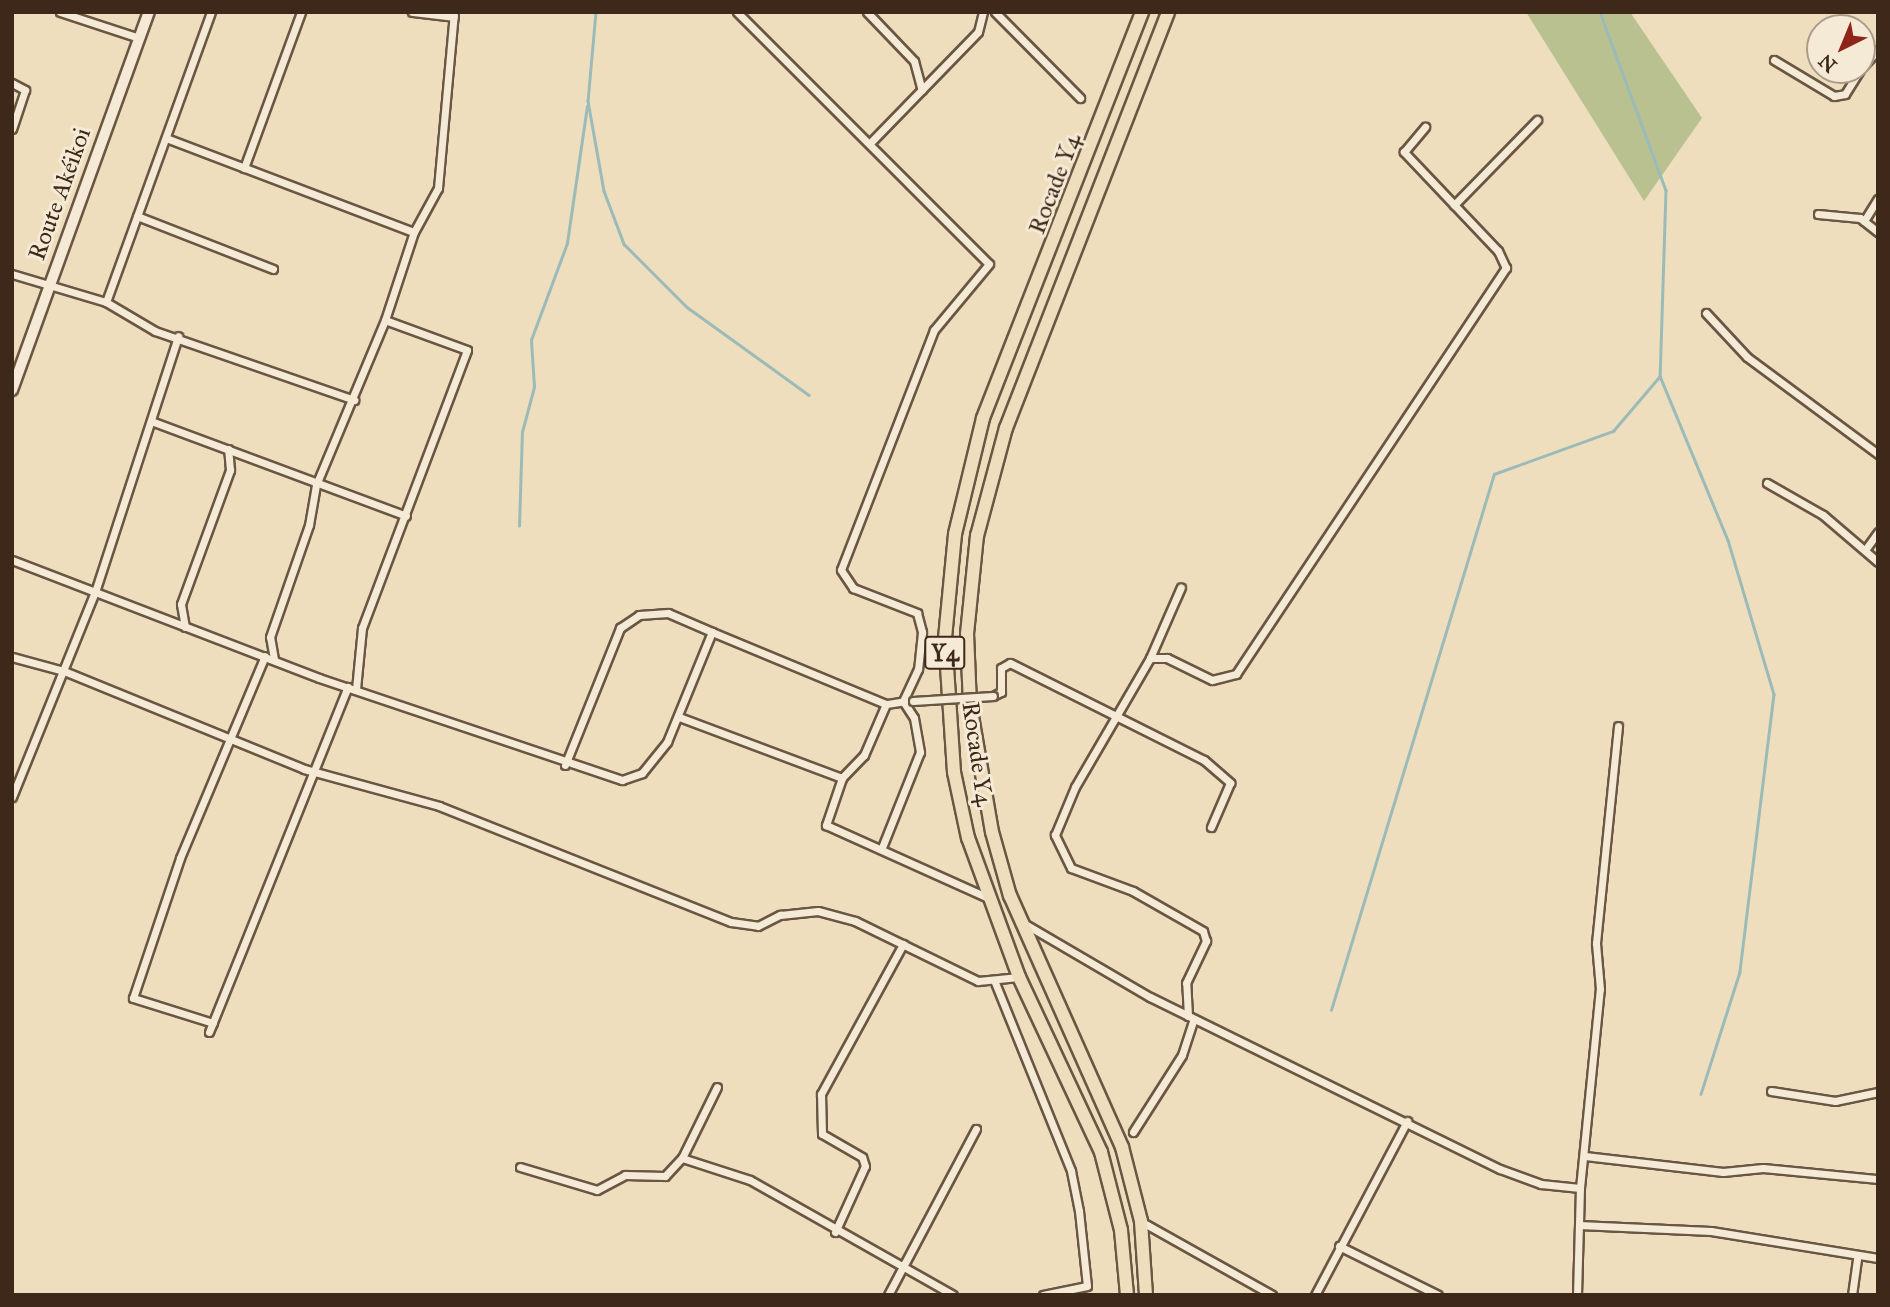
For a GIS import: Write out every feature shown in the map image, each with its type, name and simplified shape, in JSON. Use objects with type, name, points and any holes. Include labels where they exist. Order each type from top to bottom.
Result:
[{"type":"highway","name":"Rocade Y4","points":[[1127,1295],[1121,1230],[1101,1152],[1019,977],[986,897],[954,772],[944,638],[955,534],[983,418],[1142,12]]},
{"type":"highway","name":"Rocade Y4","points":[[1146,1295],[1141,1221],[1122,1147],[1021,921],[992,832],[970,705],[967,634],[977,536],[1006,428],[1168,12]]},
{"type":"street","points":[[60,12],[139,38]]},
{"type":"street","name":"Route Akéikoi","points":[[12,390],[149,12]]},
{"type":"street","points":[[106,302],[211,12]]},
{"type":"street","points":[[244,168],[301,12]]},
{"type":"street","points":[[274,659],[273,625],[309,525],[316,485],[354,400],[385,320],[414,232],[438,188],[446,156],[454,15],[412,12]]},
{"type":"street","points":[[737,12],[872,142],[989,264],[934,330],[841,570],[852,588],[917,613],[922,632],[918,669],[903,701]]},
{"type":"street","points":[[867,12],[914,61],[922,90]]},
{"type":"street","points":[[872,142],[978,32],[983,12]]},
{"type":"street","points":[[995,12],[1080,98]]},
{"type":"street","points":[[1774,60],[1806,79]]},
{"type":"street","points":[[12,83],[25,90],[12,129]]},
{"type":"street","points":[[1814,84],[1834,96],[1845,94],[1851,84]]},
{"type":"street","points":[[1454,205],[1537,120]]},
{"type":"street","points":[[1150,658],[1231,680],[1302,579],[1430,374],[1506,268],[1498,251],[1404,152],[1425,127]]},
{"type":"street","points":[[166,138],[414,232]]},
{"type":"street","points":[[1864,221],[1878,199]]},
{"type":"street","points":[[1818,214],[1864,221],[1878,232]]},
{"type":"street","points":[[137,216],[273,269]]},
{"type":"street","points":[[12,274],[48,287],[106,302],[155,331],[178,336],[354,400]]},
{"type":"street","points":[[1706,313],[1747,357],[1878,454]]},
{"type":"street","points":[[209,1032],[313,770],[352,688],[362,628],[467,350],[385,320]]},
{"type":"street","points":[[12,808],[95,593],[178,336]]},
{"type":"street","points":[[151,421],[316,485],[406,516]]},
{"type":"street","points":[[185,626],[181,604],[230,470],[228,449]]},
{"type":"street","points":[[1767,483],[1807,504],[1878,562]]},
{"type":"street","points":[[1865,550],[1878,532]]},
{"type":"street","points":[[12,560],[565,765],[631,780],[659,756],[679,717],[712,632]]},
{"type":"street","points":[[1133,1132],[1182,1055],[1191,1018],[1186,983],[1206,942],[1203,931],[1133,891],[1071,867],[1055,842],[1075,787],[1150,658],[1181,587]]},
{"type":"street","points":[[565,765],[620,628],[639,615],[668,613],[886,704],[993,696],[1001,692],[1001,668],[1010,663],[1118,716],[1227,776],[1229,790],[1211,827]]},
{"type":"street","points":[[213,1023],[133,998],[180,858],[233,740],[265,656]]},
{"type":"street","points":[[12,657],[64,671],[313,770],[439,806],[731,922],[758,926],[780,915],[818,911],[903,944],[978,981],[1019,977]]},
{"type":"street","points":[[881,850],[920,752],[914,718],[903,701]]},
{"type":"street","points":[[886,704],[864,755],[842,778],[826,825],[986,897]]},
{"type":"street","points":[[679,717],[842,778]]},
{"type":"street","points":[[1577,1295],[1580,1188],[1585,1156],[1618,726]]},
{"type":"street","points":[[1021,921],[1191,1018],[1523,1179],[1580,1188]]},
{"type":"street","points":[[835,1232],[865,1166],[862,1157],[822,1134],[821,1094],[903,944]]},
{"type":"street","points":[[994,980],[1070,1171],[1087,1286],[1092,1295]]},
{"type":"street","points":[[520,1167],[597,1190],[625,1175],[665,1176],[682,1158],[717,1087]]},
{"type":"street","points":[[1771,1091],[1835,1101],[1878,1092]]},
{"type":"street","points":[[1315,1295],[1407,1121]]},
{"type":"street","points":[[888,1295],[899,1268],[976,1129]]},
{"type":"street","points":[[1585,1156],[1723,1172],[1763,1168],[1878,1178]]},
{"type":"street","points":[[682,1158],[750,1180],[835,1232],[953,1295]]},
{"type":"street","points":[[1141,1221],[1272,1295]]},
{"type":"street","points":[[1579,1225],[1711,1231],[1857,1258],[1878,1258]]},
{"type":"street","points":[[1339,1246],[1438,1295]]},
{"type":"street","points":[[1852,1295],[1857,1258]]},
{"type":"street","points":[[1043,1295],[1087,1286]]},
{"type":"green space","points":[[1526,12],[1630,12],[1702,118],[1644,201]]},
{"type":"waterway","points":[[596,12],[588,101],[604,191],[624,244],[687,307],[809,395]]},
{"type":"waterway","points":[[1600,12],[1666,190],[1660,376],[1728,540],[1774,694],[1740,972],[1701,1094]]},
{"type":"waterway","points":[[519,526],[522,432],[534,387],[531,340],[567,243],[587,106]]},
{"type":"waterway","points":[[1331,1010],[1494,474],[1613,431],[1660,376]]}]
